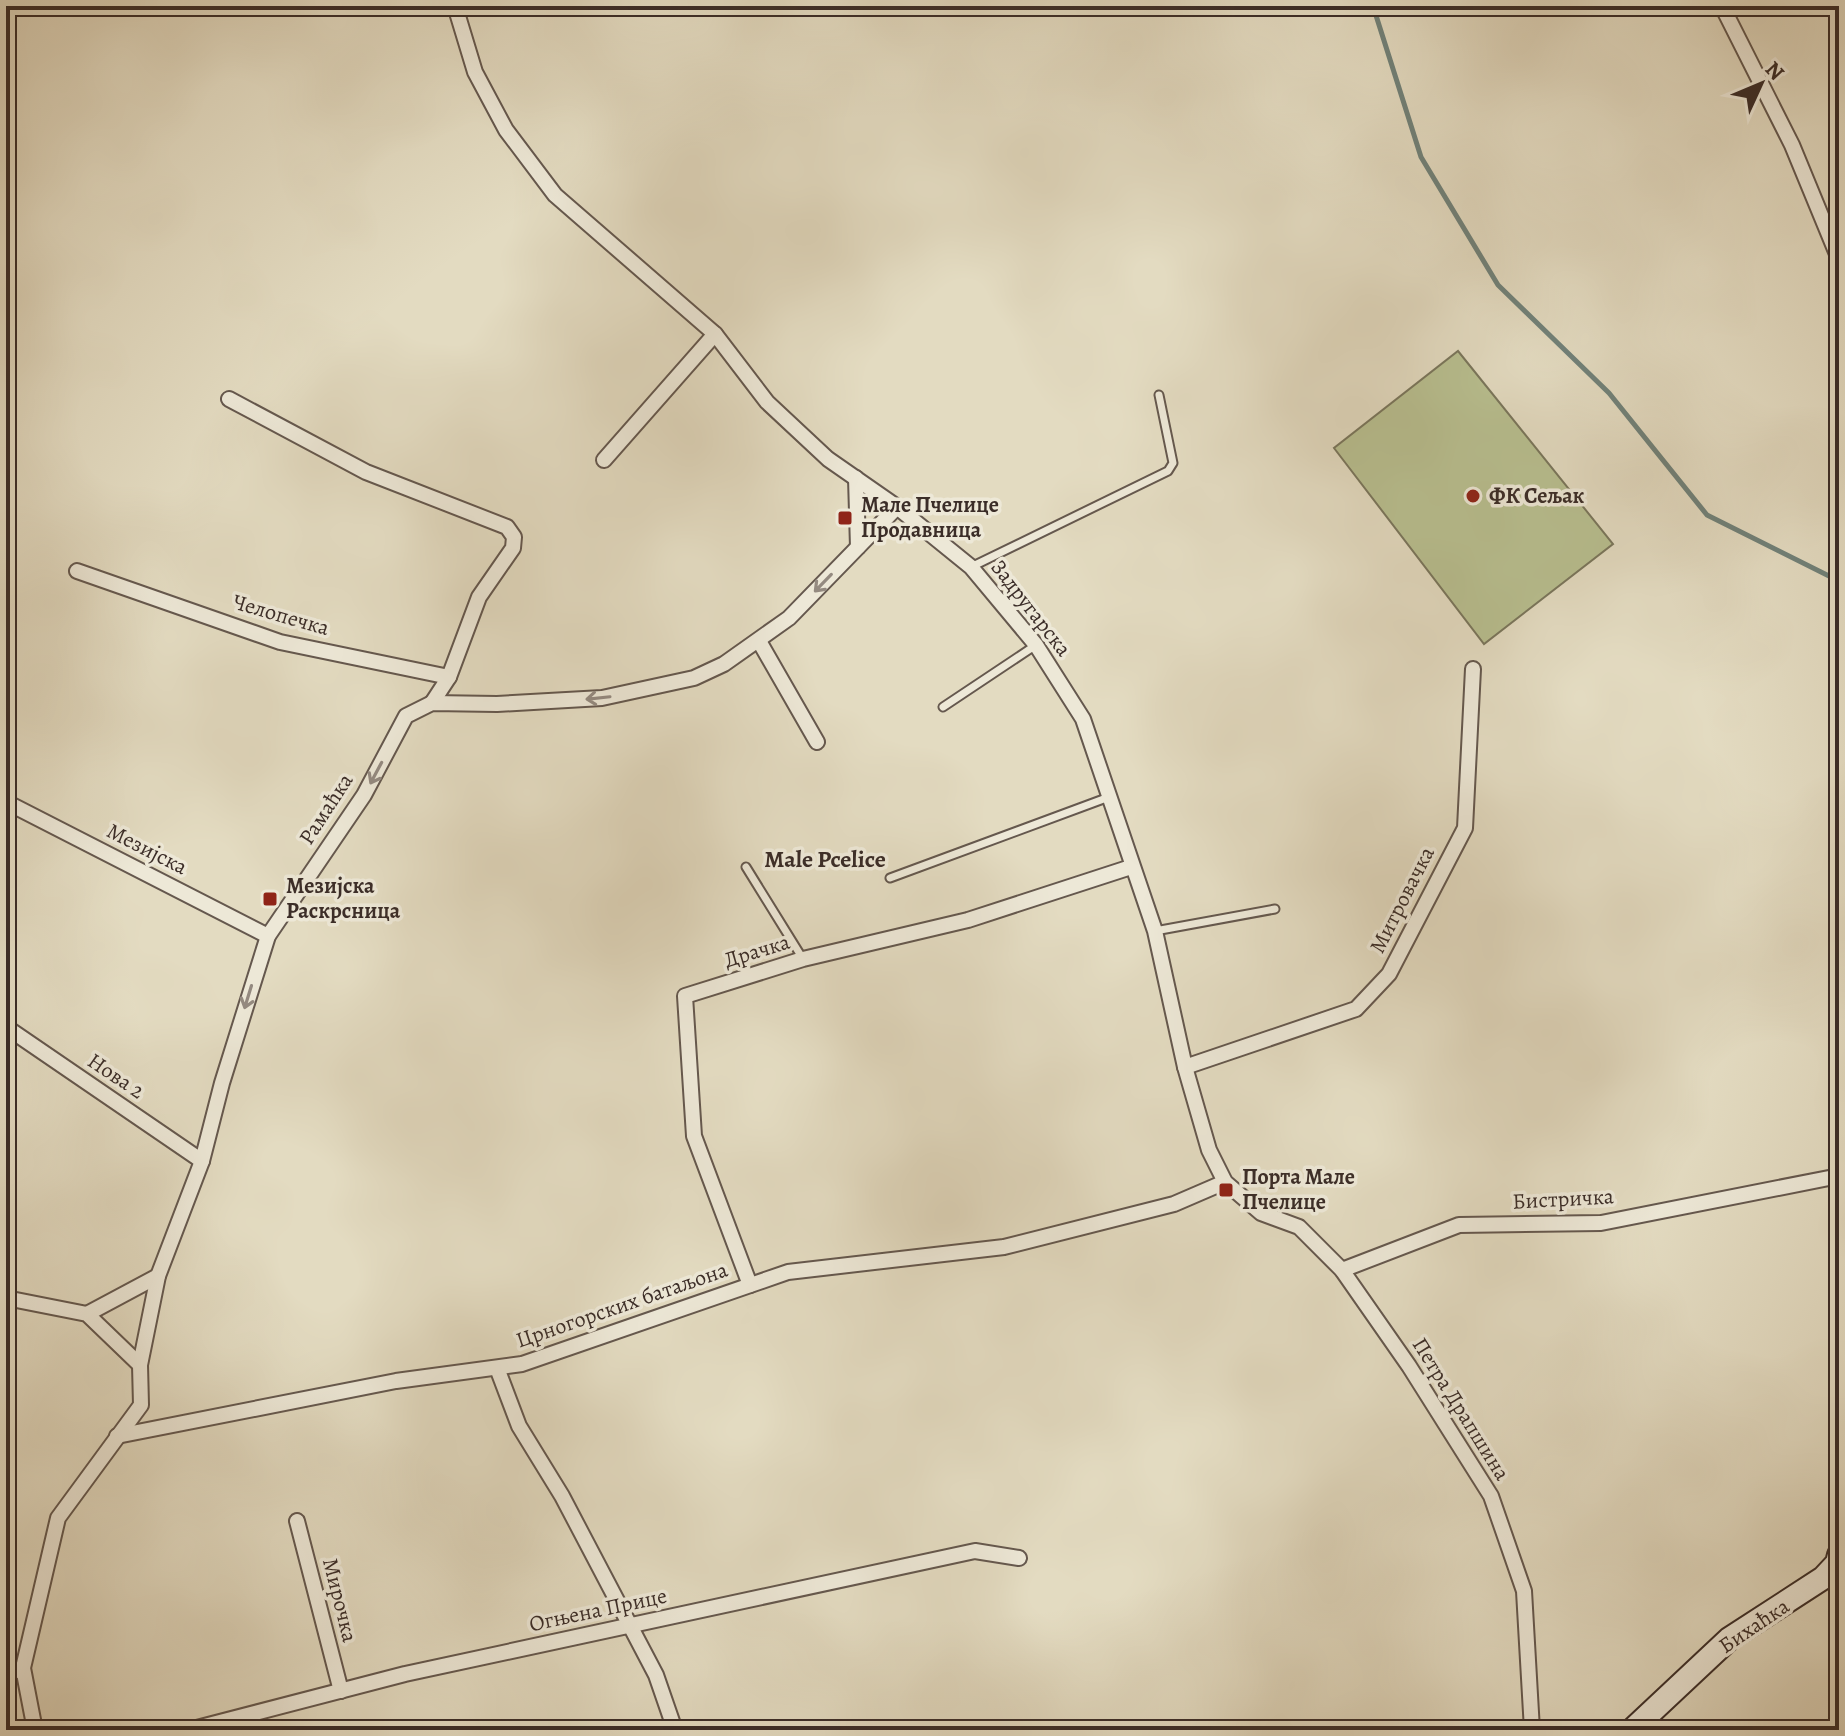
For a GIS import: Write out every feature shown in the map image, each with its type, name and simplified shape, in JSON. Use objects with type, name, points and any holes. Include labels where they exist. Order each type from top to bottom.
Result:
[{"type":"street","name":"Задругарска","points":[[455,6],[475,72],[506,130],[555,195],[715,334],[767,402],[828,459],[897,507],[971,567],[1036,645],[1083,719],[1111,796],[1131,867],[1155,931],[1185,1067],[1209,1150],[1225,1182]]},
{"type":"street","points":[[1722,6],[1792,145],[1839,259]]},
{"type":"street","points":[[604,460],[715,334]]},
{"type":"street","points":[[229,399],[366,472],[507,527],[514,537],[513,548],[479,597],[449,677],[432,703]]},
{"type":"street","points":[[856,478],[858,547]]},
{"type":"street","points":[[432,703],[497,704],[602,698],[694,678],[759,641],[789,618],[897,507]]},
{"type":"street","name":"Челопечка","points":[[77,571],[280,642],[449,677]]},
{"type":"street","points":[[759,641],[817,742]]},
{"type":"street","name":"Митровачка","points":[[1185,1067],[1356,1009],[1389,974],[1465,828],[1473,669]]},
{"type":"street","name":"Рамаћка","points":[[140,1365],[158,1276],[202,1161],[222,1083],[268,936],[364,795],[406,716],[432,703]]},
{"type":"street","name":"Мезијска","points":[[6,802],[268,936]]},
{"type":"street","name":"Драчка","points":[[750,1285],[694,1136],[685,996],[803,959],[968,920],[1131,867]]},
{"type":"street","name":"Нова 2","points":[[6,1027],[202,1161]]},
{"type":"street","name":"Бистричка","points":[[1342,1270],[1459,1225],[1601,1223],[1839,1176]]},
{"type":"street","name":"Црногорских батаљона","points":[[117,1436],[396,1381],[522,1364],[788,1272],[890,1257],[1004,1247],[1174,1204],[1225,1182]]},
{"type":"street","name":"Петра Драпшина","points":[[1225,1182],[1261,1213],[1299,1227],[1342,1270],[1409,1366],[1491,1496],[1524,1591],[1532,1730]]},
{"type":"street","points":[[87,1314],[158,1276]]},
{"type":"street","points":[[6,1298],[87,1314],[140,1365],[141,1405],[58,1518],[23,1668],[35,1730]]},
{"type":"street","points":[[497,1368],[519,1426],[562,1496],[656,1675],[675,1730]]},
{"type":"street","name":"Мирочка","points":[[297,1521],[341,1691]]},
{"type":"street","name":"Огњена Прице","points":[[189,1730],[341,1691],[975,1551],[1019,1558]]},
{"type":"street","name":"Бихаћка","points":[[1632,1730],[1729,1639],[1823,1578],[1837,1563],[1839,1555]]},
{"type":"street","points":[[6,1675],[23,1668]]},
{"type":"lane","points":[[971,567],[1168,471],[1173,463],[1159,395]]},
{"type":"lane","points":[[943,707],[1036,645]]},
{"type":"lane","points":[[890,878],[1111,796]]},
{"type":"lane","points":[[746,867],[803,959]]},
{"type":"lane","points":[[1155,931],[1275,909]]},
{"type":"green space","name":"ФК Сељак","points":[[1458,351],[1613,544],[1484,644],[1334,448]]},
{"type":"waterway","points":[[1373,6],[1421,157],[1498,285],[1609,393],[1707,515],[1839,581]]},
{"type":"place","name":"ФК Сељак","points":[[1473,496]]},
{"type":"place","name":"Мале Пчелице Продавница","points":[[845,518]]},
{"type":"place","name":"Мезијска Раскрсница","points":[[270,899]]},
{"type":"place","name":"Порта Мале Пчелице","points":[[1226,1190]]},
{"type":"district","name":"Male Pcelice","points":[[825,859]]}]
